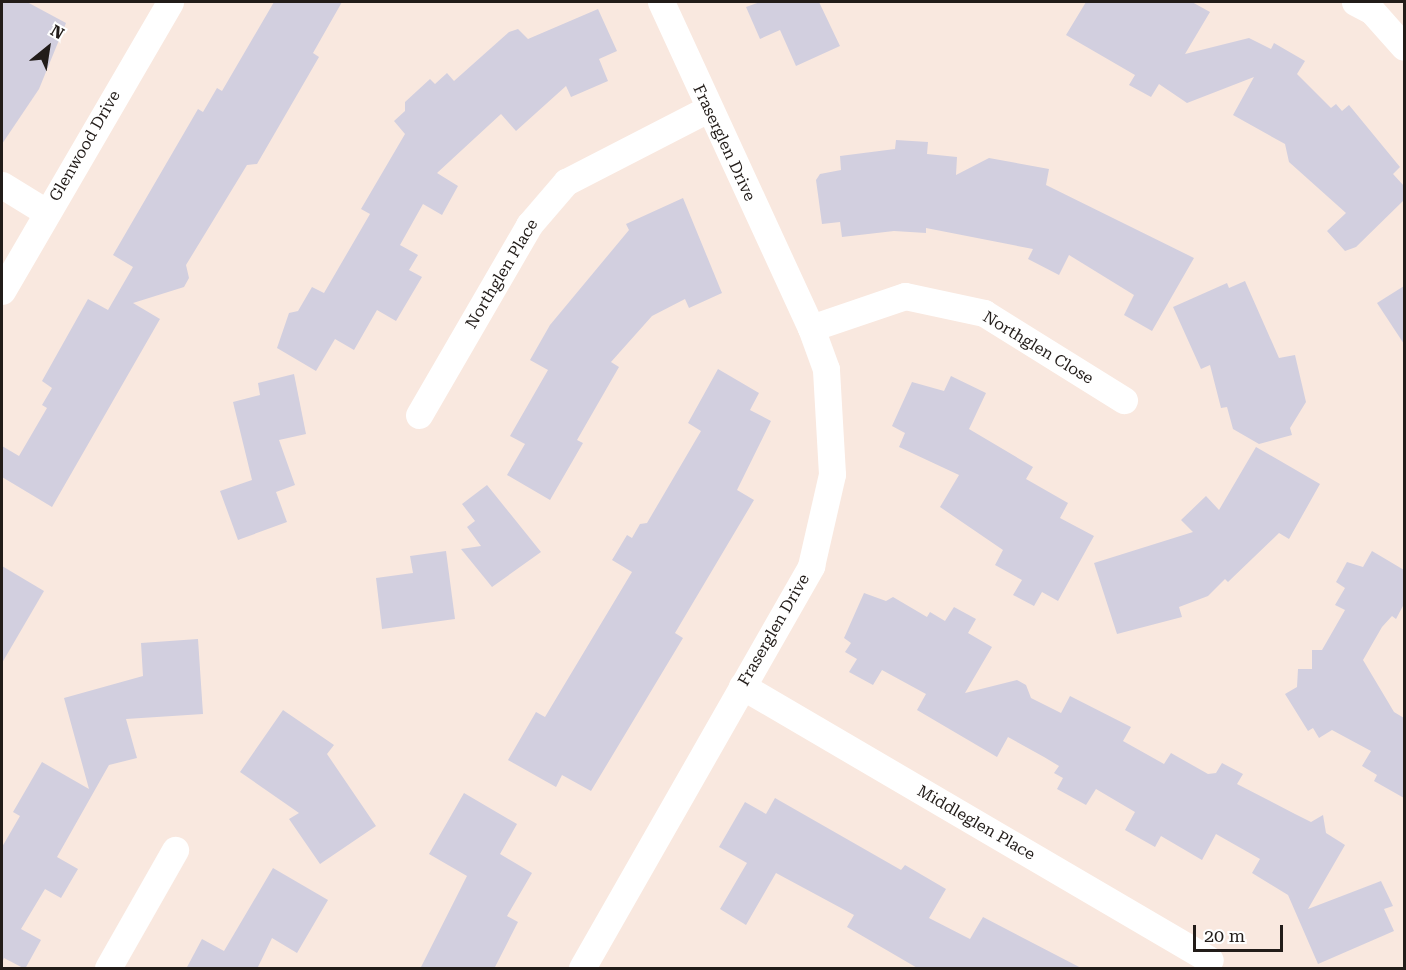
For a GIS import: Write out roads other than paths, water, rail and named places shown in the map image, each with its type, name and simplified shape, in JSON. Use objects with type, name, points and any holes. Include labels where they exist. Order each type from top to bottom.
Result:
[{"type":"street","name":"Glenwood Drive","points":[[2,291],[170,2]]},
{"type":"street","name":"Fraserglen Drive","points":[[582,969],[811,566],[832,474],[825,369],[811,327],[708,109],[661,2]]},
{"type":"street","points":[[1355,2],[1372,11],[1404,47]]},
{"type":"street","name":"Northglen Place","points":[[419,415],[529,225],[566,182],[708,109]]},
{"type":"street","points":[[2,185],[46,212]]},
{"type":"street","name":"Northglen Close","points":[[811,327],[905,296],[984,313],[1124,400]]},
{"type":"street","name":"Middleglen Place","points":[[742,686],[1210,960]]},
{"type":"street","points":[[108,969],[175,850]]}]
